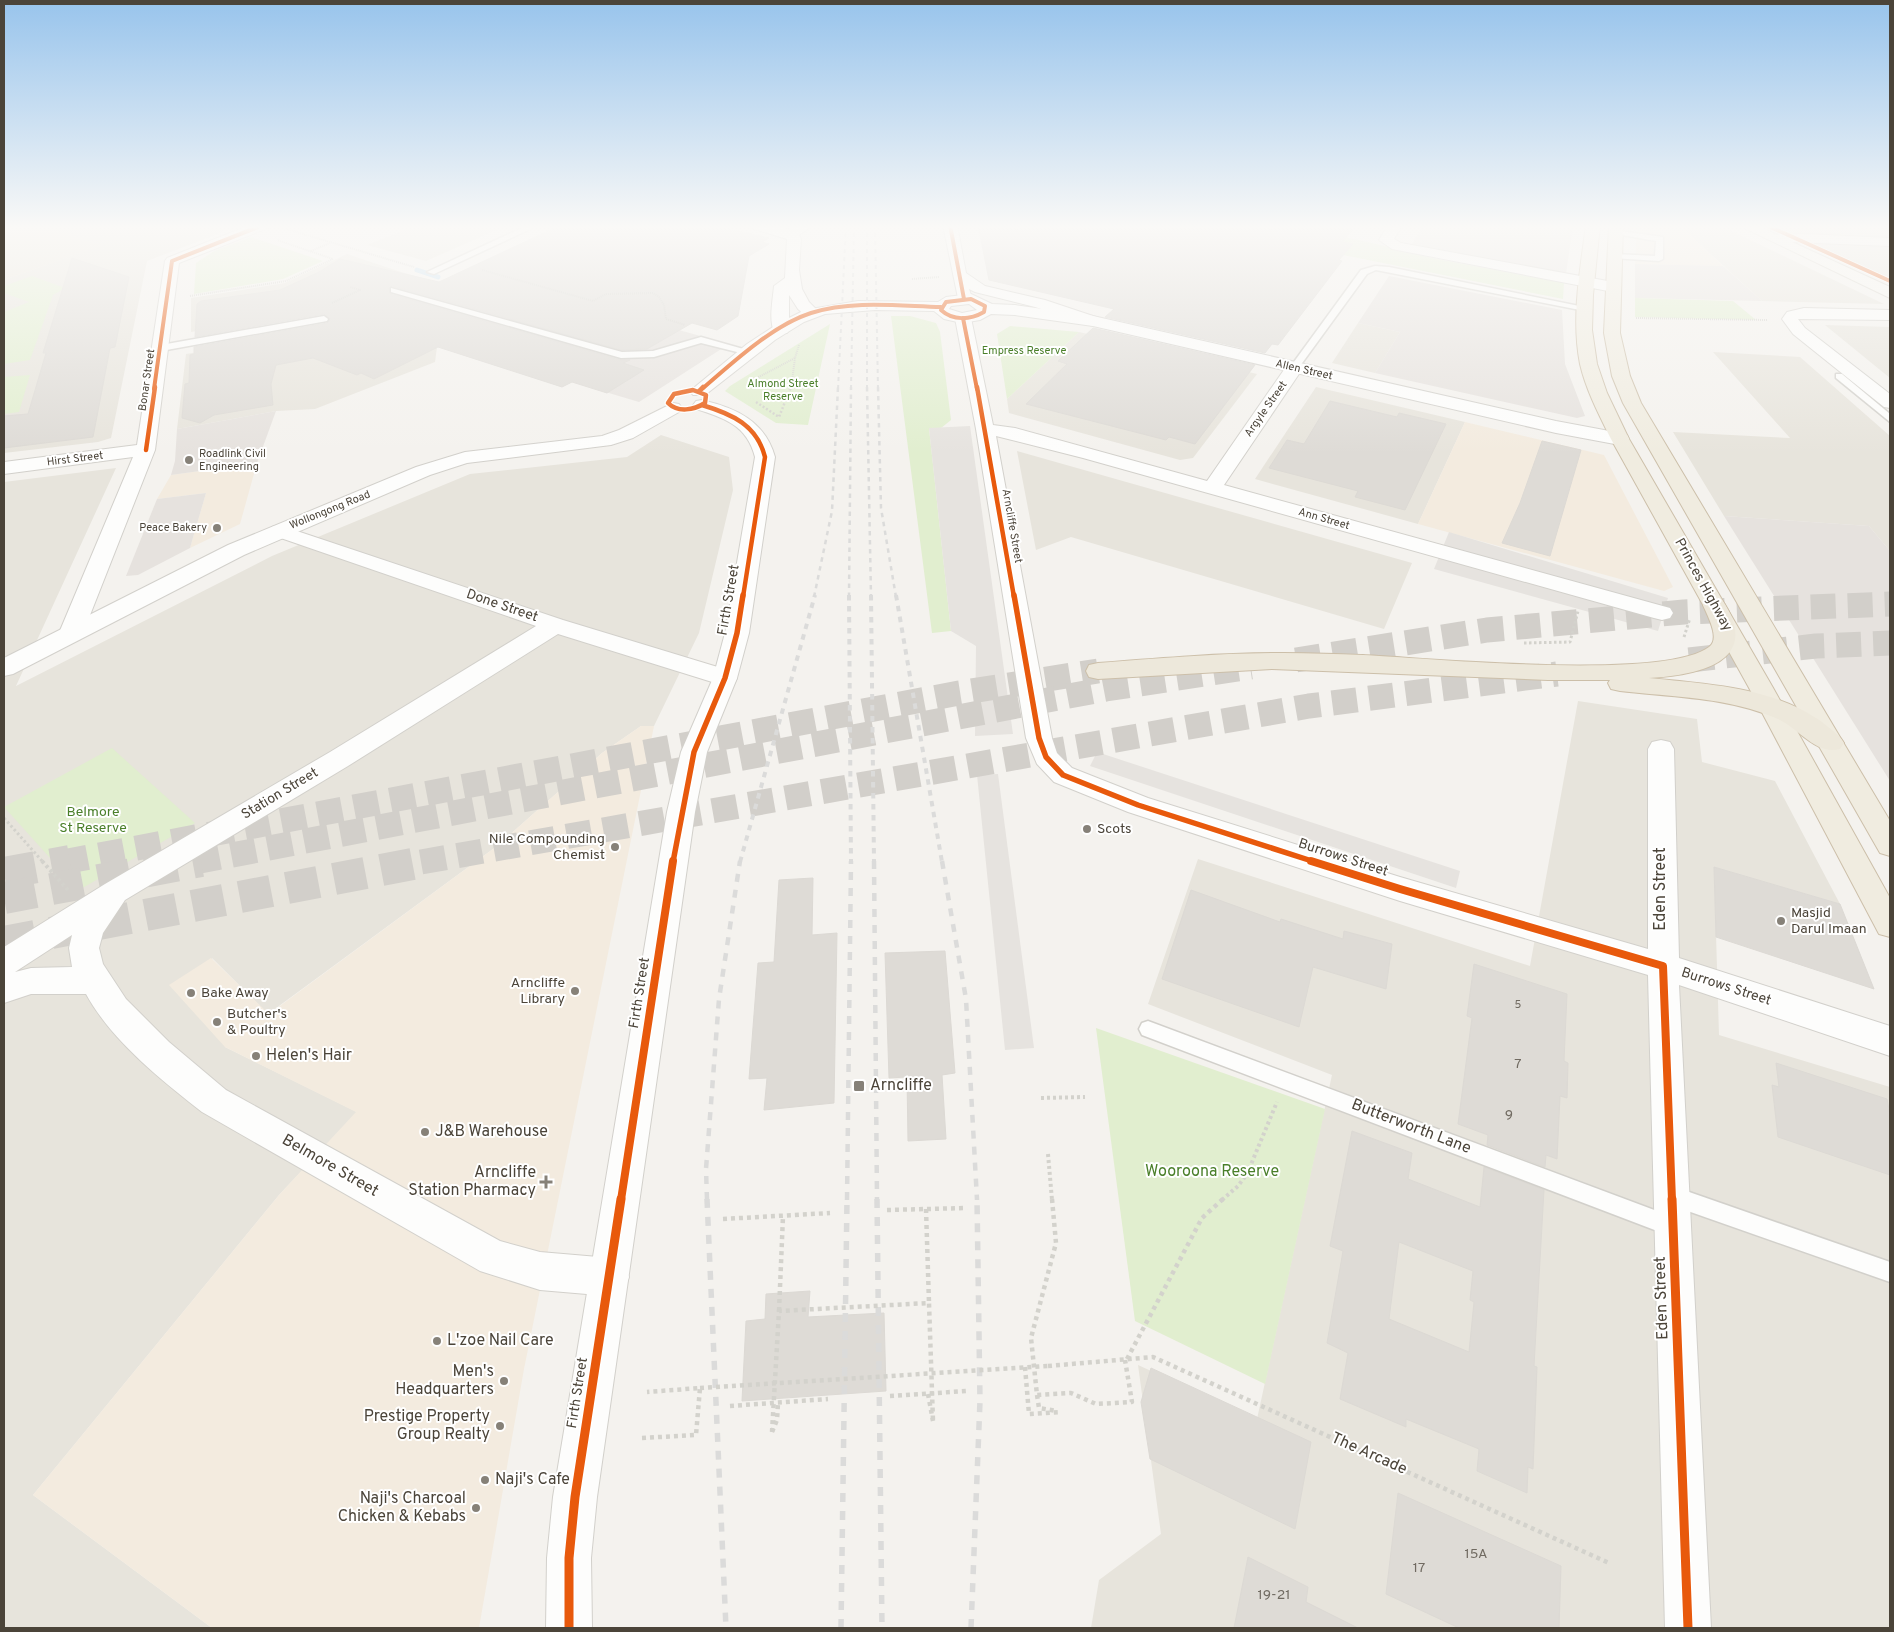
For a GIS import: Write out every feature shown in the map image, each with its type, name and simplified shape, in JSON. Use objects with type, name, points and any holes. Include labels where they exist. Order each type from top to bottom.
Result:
[{"type":"highway","name":"Princes Highway","points":[[1586,301],[1585,334],[1589,364],[1602,403],[1620,439],[1771,706],[1890,925]]},
{"type":"highway","points":[[1613,301],[1612,333],[1621,376],[1632,403],[1890,844]]},
{"type":"highway","points":[[1098,671],[1178,664],[1272,661],[1360,663],[1532,672],[1640,670],[1706,660],[1718,652],[1725,642],[1724,630],[1714,605]]},
{"type":"highway","points":[[1532,672],[1739,698],[1771,706],[1805,723],[1831,744]]},
{"type":"street","name":"Bonar Street","points":[[71,633],[146,450],[168,301]]},
{"type":"street","points":[[781,301],[781,330]]},
{"type":"street","points":[[798,301],[812,313]]},
{"type":"street","name":"Arncliffe Street","points":[[963,301],[1039,738]]},
{"type":"street","points":[[1029,301],[1093,321]]},
{"type":"street","points":[[700,398],[750,352],[781,330],[812,313],[831,309],[891,306],[941,307],[946,315],[963,308]]},
{"type":"street","name":"Allen Street","points":[[963,308],[981,314],[986,309],[1014,310],[1093,321],[1556,427],[1620,439]]},
{"type":"street","points":[[1890,315],[1804,313],[1793,315],[1790,319],[1799,331],[1890,403]]},
{"type":"street","name":"Argyle Street","points":[[1213,487],[1294,368]]},
{"type":"street","name":"Wollongong Road","points":[[4,668],[279,531],[444,464],[488,454],[604,441],[626,434],[673,408],[691,409],[700,398]]},
{"type":"street","name":"Firth Street","points":[[569,1628],[569,1558],[575,1496],[687,782],[694,752],[725,678],[742,610],[765,457],[763,444],[757,434],[734,416],[700,398]]},
{"type":"street","name":"Ann Street","points":[[985,429],[1008,432],[1213,487],[1662,612]]},
{"type":"street","name":"Hirst Street","points":[[4,468],[146,450]]},
{"type":"street","name":"Done Street","points":[[279,531],[555,625],[725,678]]},
{"type":"street","name":"Station Street","points":[[4,964],[115,892],[339,759],[555,625]]},
{"type":"street","name":"Burrows Street","points":[[1039,738],[1046,757],[1063,775],[1138,806],[1400,890],[1663,966],[1890,1041]]},
{"type":"street","name":"Eden Street","points":[[1661,749],[1663,966],[1688,1628]]},
{"type":"street","name":"Belmore Street","points":[[115,892],[100,910],[84,947],[84,964],[92,980],[160,1058],[214,1100],[493,1258],[540,1271],[610,1277]]},
{"type":"street","points":[[4,989],[31,981],[92,980]]},
{"type":"lane","points":[[433,301],[621,355],[639,356],[654,354],[701,340],[750,352]]},
{"type":"lane","name":"Argyle Street","points":[[1294,368],[1343,301]]},
{"type":"lane","name":"Argyle Street","points":[[1551,301],[1585,308]]},
{"type":"lane","points":[[161,348],[324,319]]},
{"type":"lane","points":[[1839,376],[1890,419]]},
{"type":"lane","name":"Butterworth Lane","points":[[1148,1029],[1287,1080],[1673,1212],[1890,1272]]},
{"type":"path","points":[[313,321],[318,309],[335,301]]},
{"type":"path","points":[[664,301],[666,305],[666,319],[693,327]]},
{"type":"path","points":[[1642,318],[1773,320]]},
{"type":"path","points":[[751,399],[779,417],[791,389],[795,358],[801,337]]},
{"type":"path","points":[[752,380],[795,358]]},
{"type":"path","points":[[1524,642],[1570,642],[1583,591]]},
{"type":"path","points":[[4,818],[87,910]]},
{"type":"path","points":[[1037,1394],[1071,1393],[1096,1404],[1132,1402],[1126,1360],[1202,1218],[1238,1186],[1246,1174],[1287,1080]]},
{"type":"path","points":[[1041,1098],[1085,1097]]},
{"type":"path","points":[[1025,1367],[1029,1414],[1060,1412],[1039,1408],[1031,1338],[1056,1243],[1048,1154]]},
{"type":"path","points":[[887,1210],[966,1208]]},
{"type":"path","points":[[926,1209],[933,1421],[928,1394]]},
{"type":"path","points":[[723,1219],[830,1213]]},
{"type":"path","points":[[778,1403],[777,1420],[772,1432],[783,1216]]},
{"type":"path","points":[[779,1311],[929,1302]]},
{"type":"path","points":[[642,1438],[696,1436],[700,1388]]},
{"type":"path","points":[[890,1396],[967,1391]]},
{"type":"path","points":[[730,1406],[828,1399]]},
{"type":"shaded area","points":[[4,301],[139,301],[111,438],[98,442],[4,453]]},
{"type":"shaded area","points":[[191,301],[337,301],[302,314],[191,332]]},
{"type":"shaded area","points":[[337,301],[567,301],[586,304],[729,344],[639,402],[572,382],[562,387],[320,309]]},
{"type":"shaded area","points":[[1372,301],[1517,301],[1562,310],[1565,364],[1585,416],[1577,418],[1375,373],[1400,332],[1358,323]]},
{"type":"shaded area","points":[[1769,301],[1878,301],[1884,304]]},
{"type":"shaded area","points":[[1358,323],[1400,332],[1375,373],[1332,363]]},
{"type":"shaded area","points":[[1825,325],[1890,327],[1890,378]]},
{"type":"shaded area","points":[[343,328],[437,347],[435,362],[315,409],[276,411],[177,429],[186,354]]},
{"type":"shaded area","points":[[1079,332],[1257,374],[1193,458],[1180,460],[1009,413],[1007,399]]},
{"type":"shaded area","points":[[1713,352],[1800,357],[1890,436],[1890,551],[1869,526],[1724,516],[1673,432],[1790,438]]},
{"type":"shaded area","points":[[1316,387],[1465,422],[1418,524],[1255,479]]},
{"type":"shaded area","points":[[276,411],[257,463],[171,475],[175,461],[177,429]]},
{"type":"shaded area","points":[[1465,422],[1604,455],[1673,587],[1664,591],[1418,524]]},
{"type":"shaded area","points":[[970,426],[1013,734],[975,736],[976,646],[951,631],[929,428]]},
{"type":"shaded area","points":[[661,435],[729,457],[733,490],[699,633],[654,726],[641,726],[602,753],[497,846],[268,1014],[212,958],[225,1047],[357,1112],[279,1195],[33,1495],[212,1628],[4,1628],[4,482],[116,468],[16,686],[272,556],[470,474],[627,457]]},
{"type":"shaded area","points":[[1017,451],[1412,563],[1384,629],[1071,537],[1036,550]]},
{"type":"shaded area","points":[[257,463],[240,524],[190,548],[206,493],[157,499],[171,475]]},
{"type":"shaded area","points":[[206,493],[190,548],[138,575],[126,576],[157,499]]},
{"type":"shaded area","points":[[1724,516],[1869,526],[1890,551],[1890,781]]},
{"type":"shaded area","points":[[1449,532],[1668,598],[1658,631],[1434,569]]},
{"type":"shaded area","points":[[1578,701],[1697,719],[1702,762],[1775,781],[1840,904],[1714,867],[1719,1035],[1890,1087],[1890,1628],[1091,1628],[1099,1580],[1161,1534],[1138,1365],[1257,1419],[1332,1075],[1148,1004],[1198,859],[1530,966]]},
{"type":"shaded area","points":[[641,726],[654,726],[524,1369],[479,1628],[212,1628],[33,1495],[279,1195],[356,1112],[225,1047],[169,985],[211,958],[269,1014],[497,846],[602,753]]},
{"type":"shaded area","points":[[1097,752],[1460,871],[1456,888],[1090,766]]},
{"type":"shaded area","points":[[998,774],[1034,1048],[1005,1050],[977,775]]},
{"type":"green space","points":[[27,301],[51,301],[30,360],[4,364],[4,312],[29,302]]},
{"type":"green space","points":[[1635,301],[1733,301],[1756,320],[1635,317]]},
{"type":"green space","points":[[891,316],[910,316],[936,323],[940,332],[951,420],[941,428],[929,428],[951,631],[932,633]]},
{"type":"green space","name":"Almond Street Reserve","points":[[830,324],[808,425],[776,423],[725,391],[730,386]]},
{"type":"green space","name":"Empress Reserve","points":[[1010,326],[1079,332],[1007,399],[997,334]]},
{"type":"green space","points":[[30,375],[19,412],[4,414],[4,377]]},
{"type":"green space","name":"Belmore St Reserve","points":[[112,748],[195,823],[79,890],[4,807]]},
{"type":"green space","name":"Wooroona Reserve","points":[[1096,1028],[1325,1109],[1265,1384],[1135,1321]]},
{"type":"building","points":[[59,301],[124,301],[115,347],[110,348],[93,437],[4,448],[4,416],[28,414],[46,353],[43,353]]},
{"type":"building","points":[[201,301],[415,301],[620,360],[630,360],[623,363],[644,370],[607,393],[572,382],[562,387],[438,347],[374,379],[361,373],[357,375],[313,358],[276,365],[271,384],[273,405],[214,415],[200,423],[182,418],[185,384],[189,383],[190,355],[194,354],[194,347],[327,323],[330,320],[324,314],[195,337],[197,304]]},
{"type":"building","points":[[446,301],[741,301],[738,316],[717,330],[692,323],[647,349],[622,350]]},
{"type":"building","points":[[1080,301],[1311,301],[1278,345],[1272,344],[1265,353],[1105,317],[1114,309]]},
{"type":"building","points":[[1093,328],[1255,365],[1195,444],[1169,437],[1166,440],[1026,404],[1067,364],[1058,361]]},
{"type":"building","points":[[1330,401],[1397,417],[1399,413],[1446,424],[1405,510],[1355,497],[1358,491],[1269,468],[1287,440],[1304,444]]},
{"type":"building","points":[[1542,441],[1581,450],[1550,556],[1502,543],[1520,503]]},
{"type":"building","name":"Masjid Darul Imaan","points":[[1714,867],[1840,904],[1874,989],[1716,937]]},
{"type":"building","points":[[813,878],[812,935],[837,933],[834,1103],[764,1110],[767,1078],[749,1079],[758,963],[774,962],[779,880]]},
{"type":"building","points":[[1191,890],[1280,922],[1281,919],[1343,939],[1344,931],[1392,944],[1386,989],[1313,967],[1299,1027],[1162,979]]},
{"type":"building","points":[[945,951],[955,1073],[942,1075],[946,1139],[908,1141],[907,1077],[889,1078],[885,953]]},
{"type":"building","points":[[1474,964],[1567,994],[1564,1061],[1568,1063],[1567,1098],[1560,1096],[1557,1159],[1546,1155],[1545,1167],[1487,1145],[1488,1135],[1458,1124],[1472,1018],[1467,1016]]},
{"type":"building","points":[[1776,1063],[1887,1099],[1890,1115],[1890,1175],[1778,1137],[1772,1085],[1779,1087]]},
{"type":"building","points":[[1352,1131],[1412,1153],[1408,1179],[1480,1207],[1484,1167],[1544,1190],[1534,1366],[1537,1367],[1533,1469],[1528,1467],[1527,1493],[1477,1471],[1479,1449],[1406,1419],[1406,1427],[1340,1399],[1348,1353],[1327,1343],[1343,1251],[1330,1246]],"holes":[[[1399,1242],[1473,1271],[1470,1300],[1474,1302],[1469,1352],[1389,1319]]]},
{"type":"building","points":[[810,1291],[808,1317],[884,1313],[886,1391],[742,1401],[746,1321],[765,1319],[766,1294]]},
{"type":"building","points":[[1151,1368],[1311,1442],[1295,1529],[1150,1459],[1141,1402]]},
{"type":"building","points":[[1398,1493],[1561,1566],[1559,1628],[1459,1628],[1386,1594]]},
{"type":"building","points":[[1248,1557],[1308,1587],[1306,1602],[1358,1628],[1234,1628]]},
{"type":"tunnel","points":[[1296,660],[1487,630],[1684,612],[1890,604]]},
{"type":"tunnel","points":[[1689,660],[1816,646],[1890,643]]},
{"type":"tunnel","points":[[195,862],[1106,689],[1251,667]]},
{"type":"tunnel","points":[[63,862],[959,693],[1098,671]]},
{"type":"tunnel","points":[[421,862],[1309,706],[1557,674]]},
{"type":"tunnel","points":[[4,873],[70,861]]},
{"type":"tunnel","points":[[4,898],[201,861]]},
{"type":"tunnel","points":[[4,942],[428,861]]},
{"type":"railway","points":[[838,389],[842,301]]},
{"type":"railway","points":[[851,389],[853,301]]},
{"type":"railway","points":[[867,301],[867,387]]},
{"type":"railway","points":[[876,301],[878,389]]},
{"type":"railway","points":[[814,597],[832,511],[838,387]]},
{"type":"railway","points":[[849,596],[851,387]]},
{"type":"railway","points":[[867,387],[871,597]]},
{"type":"railway","points":[[878,387],[881,508],[896,597]]},
{"type":"railway","points":[[740,862],[815,595]]},
{"type":"railway","points":[[871,595],[874,862]]},
{"type":"railway","points":[[896,595],[942,862]]},
{"type":"railway","points":[[849,596],[851,861]]},
{"type":"railway","points":[[707,1200],[706,1169],[719,999],[740,861]]},
{"type":"railway","points":[[847,1200],[851,861]]},
{"type":"railway","points":[[874,861],[877,1200]]},
{"type":"railway","points":[[942,861],[966,999],[977,1200]]},
{"type":"railway","points":[[707,1199],[726,1628]]},
{"type":"railway","points":[[841,1628],[847,1199]]},
{"type":"railway","points":[[877,1199],[882,1628]]},
{"type":"railway","points":[[971,1628],[980,1401],[977,1199]]},
{"type":"cycle path","points":[[146,450],[166,301]]},
{"type":"cycle path","points":[[953,301],[946,302],[941,310],[945,314],[956,318],[968,318],[984,312],[985,306],[975,301]]},
{"type":"cycle path","points":[[699,391],[769,336],[784,326],[811,313],[841,307],[858,306],[941,307]]},
{"type":"cycle path","points":[[963,318],[985,429],[1039,738],[1046,757],[1063,775],[1138,805],[1400,889],[1663,966],[1688,1628]]},
{"type":"cycle path","points":[[693,390],[706,395],[705,403],[697,408],[681,410],[668,403],[674,394],[693,390]]},
{"type":"cycle path","points":[[569,1628],[569,1558],[575,1497],[681,812],[694,752],[725,678],[737,633],[765,457],[762,446],[751,428],[723,412],[702,405]]},
{"type":"place","name":"Roadlink Civil Engineering","points":[[189,460]]},
{"type":"place","name":"Peace Bakery","points":[[217,528]]},
{"type":"place","name":"Scots","points":[[1087,829]]},
{"type":"place","name":"Nile Compounding Chemist","points":[[615,847]]},
{"type":"place","name":"Masjid Darul Imaan","points":[[1781,921]]},
{"type":"place","name":"Arncliffe Library","points":[[575,991]]},
{"type":"place","name":"Bake Away","points":[[191,993]]},
{"type":"place","name":"Butcher's & Poultry","points":[[217,1022]]},
{"type":"place","name":"Helen's Hair","points":[[256,1056]]},
{"type":"place","name":"Arncliffe","points":[[859,1086]]},
{"type":"place","name":"J&B Warehouse","points":[[425,1132]]},
{"type":"place","name":"Arncliffe Station Pharmacy","points":[[546,1182]]},
{"type":"place","name":"L'zoe Nail Care","points":[[437,1341]]},
{"type":"place","name":"Men's Headquarters","points":[[504,1381]]},
{"type":"place","name":"Prestige Property Group Realty","points":[[500,1426]]},
{"type":"place","name":"Naji's Cafe","points":[[485,1480]]},
{"type":"place","name":"Naji's Charcoal Chicken & Kebabs","points":[[476,1508]]}]
